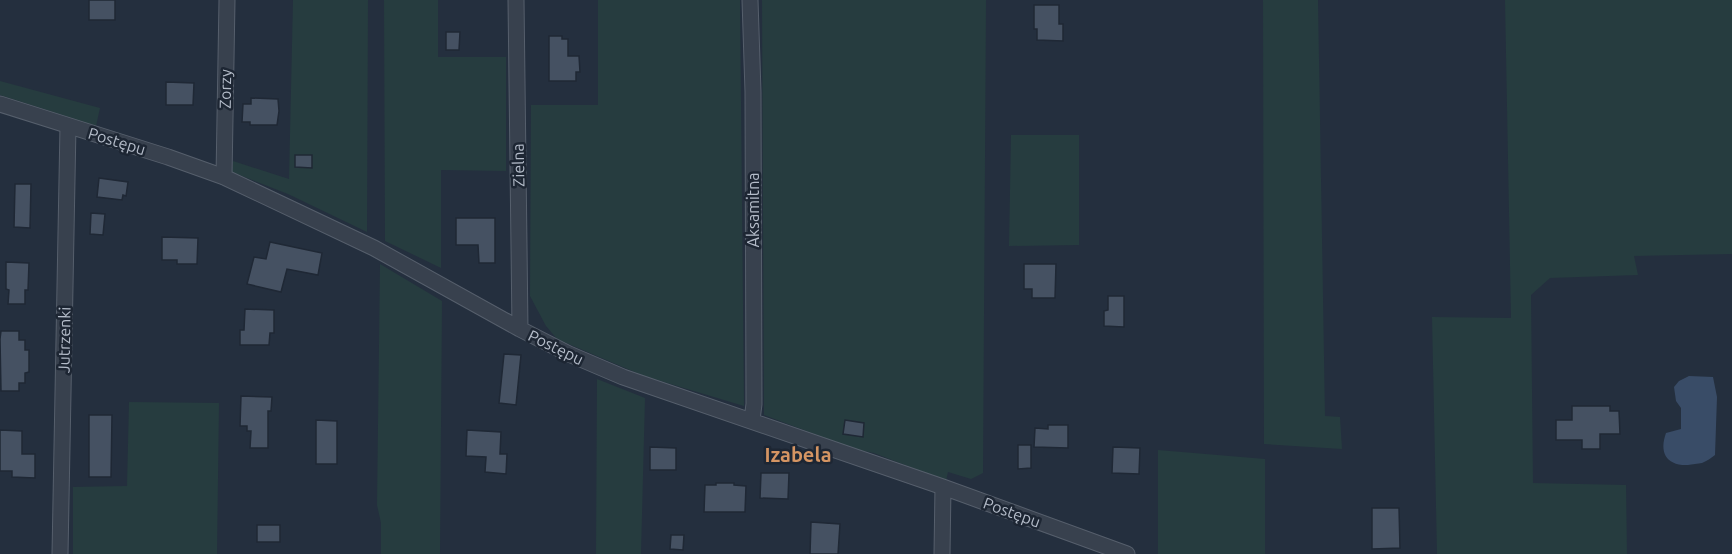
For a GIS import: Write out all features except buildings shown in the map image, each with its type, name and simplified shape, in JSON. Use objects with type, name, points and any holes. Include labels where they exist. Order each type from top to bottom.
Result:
[{"type":"street","name":"Zorzy","points":[[224,177],[226,0]]},
{"type":"street","name":"Zielna","points":[[516,0],[520,329]]},
{"type":"street","name":"Aksamitna","points":[[750,0],[753,92],[754,404],[752,420]]},
{"type":"street","name":"Postępu","points":[[0,104],[224,177],[374,248],[520,329],[569,354],[623,377],[944,487],[1093,548],[1127,554]]},
{"type":"street","name":"Jutrzenki","points":[[60,554],[68,126]]},
{"type":"street","points":[[942,554],[944,487]]},
{"type":"green space","points":[[293,0],[368,0],[367,232],[288,194],[232,172],[233,161],[289,179]]},
{"type":"green space","points":[[384,0],[438,0],[438,57],[506,57],[506,171],[441,170],[441,268],[385,241]]},
{"type":"green space","points":[[598,0],[740,0],[744,406],[644,376],[557,339],[546,326],[530,296],[531,105],[598,105]]},
{"type":"green space","points":[[762,0],[986,0],[983,473],[971,479],[948,472],[946,481],[764,415]]},
{"type":"green space","points":[[1263,0],[1318,0],[1325,416],[1340,417],[1342,449],[1264,444]]},
{"type":"green space","points":[[1505,0],[1732,0],[1732,254],[1634,256],[1638,275],[1550,278],[1531,295],[1533,483],[1626,485],[1627,554],[1437,554],[1432,317],[1511,318]]},
{"type":"green space","points":[[0,81],[100,108],[96,126],[0,95]]},
{"type":"green space","points":[[1011,135],[1079,135],[1079,245],[1009,246]]},
{"type":"green space","points":[[380,264],[442,301],[440,554],[381,554],[381,523],[377,505]]},
{"type":"green space","points":[[597,379],[645,398],[641,554],[596,554]]},
{"type":"green space","points":[[129,402],[219,403],[217,554],[73,554],[73,487],[127,486]]},
{"type":"green space","points":[[1158,450],[1265,459],[1265,554],[1158,554]]},
{"type":"water","points":[[1689,376],[1713,377],[1717,397],[1715,455],[1702,463],[1680,465],[1666,456],[1663,446],[1666,433],[1681,429],[1681,408],[1676,401],[1674,387],[1679,381]]},
{"type":"district","name":"Izabela","points":[[798,454]]}]
